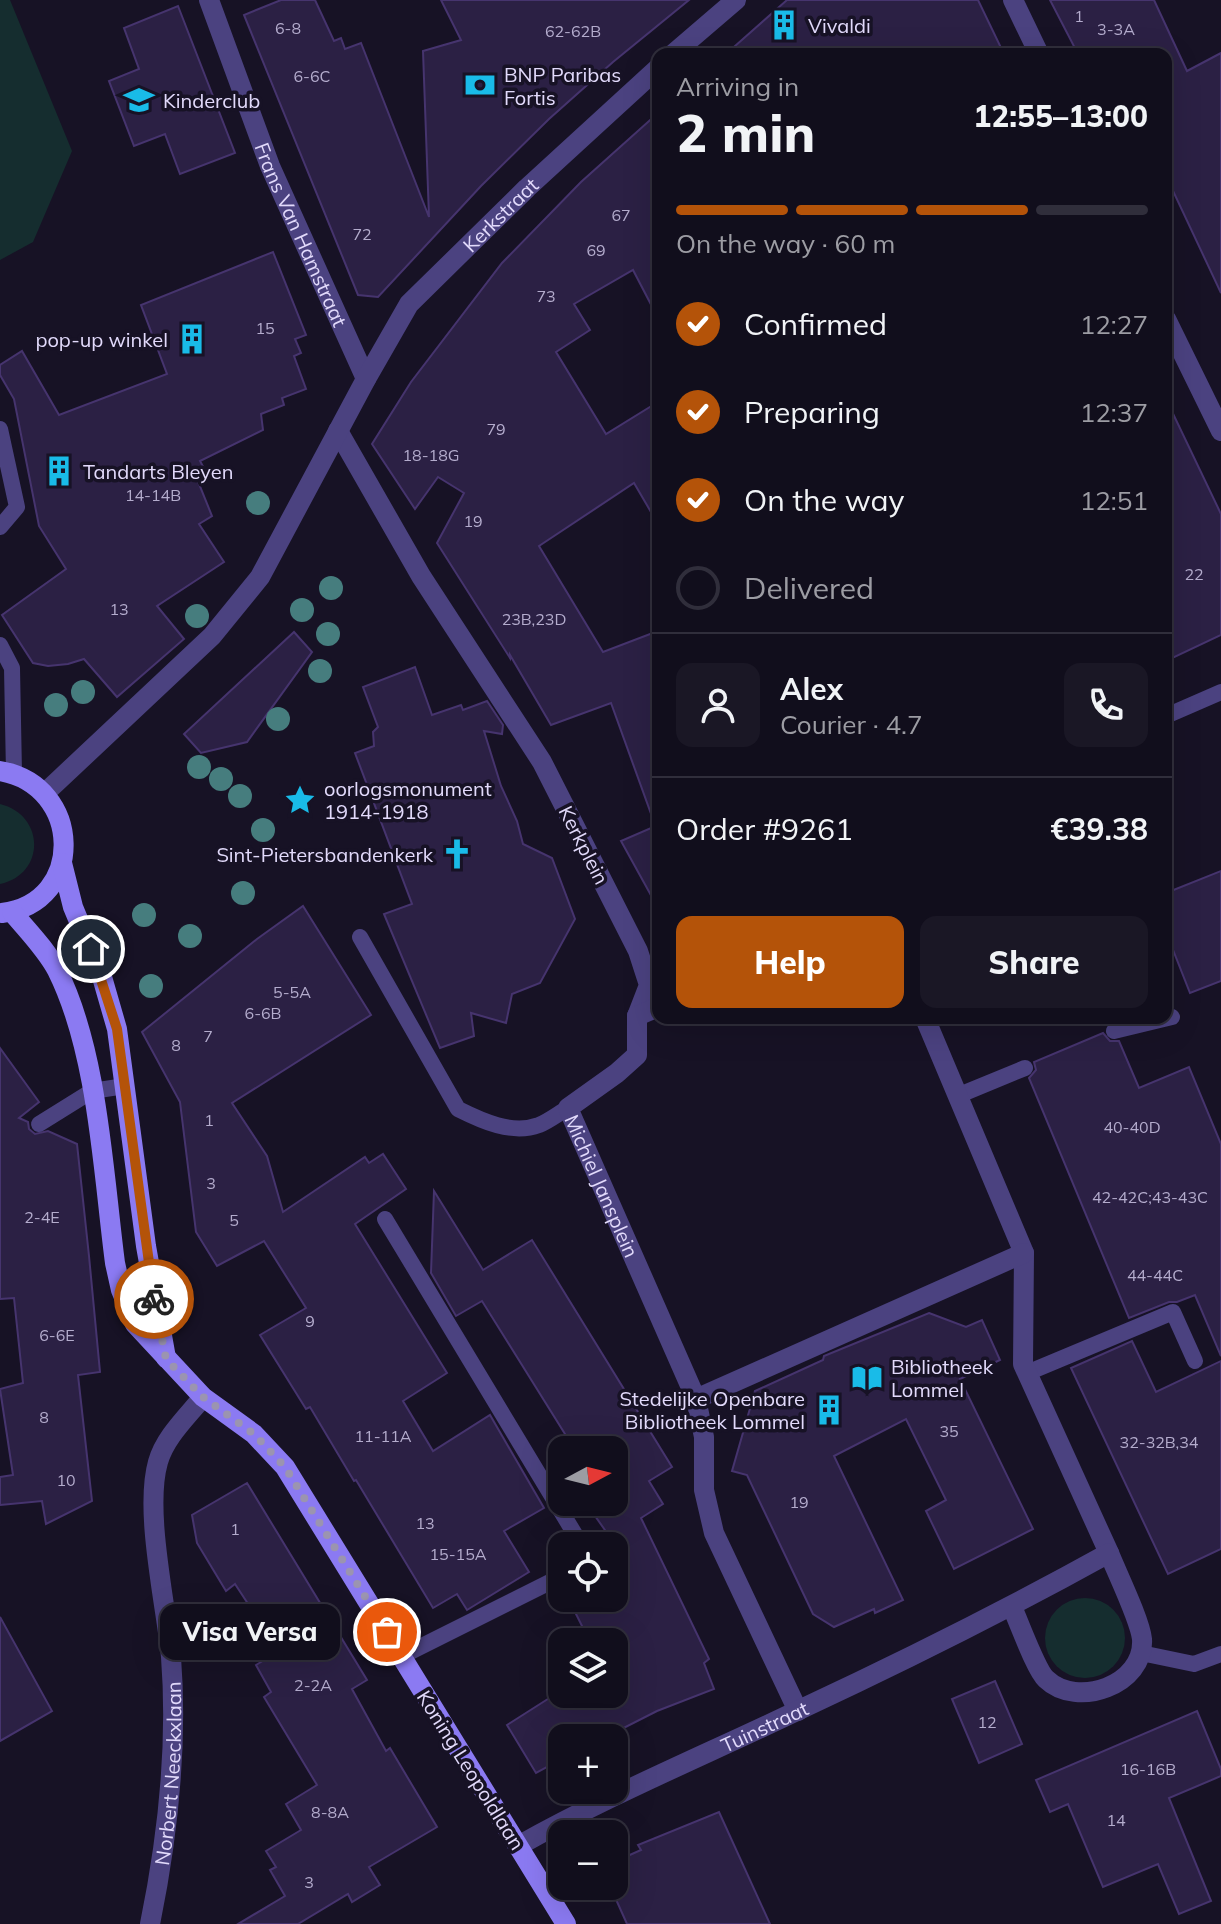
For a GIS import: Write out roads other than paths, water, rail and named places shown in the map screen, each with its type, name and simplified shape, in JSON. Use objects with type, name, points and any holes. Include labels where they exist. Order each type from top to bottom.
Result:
[{"type":"main road","points":[[7,772],[31,781],[45,793],[59,816],[65,839],[62,863],[51,885],[34,901],[6,912],[55,967],[74,1011],[92,1091]]},
{"type":"main road","points":[[62,863],[73,907],[102,977],[117,1029],[146,1246],[166,1359]]},
{"type":"main road","name":"Koning Leopoldlaan","points":[[92,1091],[121,1290],[135,1324],[203,1397],[254,1434],[285,1467],[566,1924]]},
{"type":"street","name":"Frans Van Hamstraat","points":[[209,0],[270,166],[366,379]]},
{"type":"street","points":[[680,48],[736,0]]},
{"type":"street","points":[[1013,0],[1036,48]]},
{"type":"street","name":"Kerkstraat","points":[[366,379],[409,304],[527,188],[652,73]]},
{"type":"street","points":[[1172,338],[1221,431]]},
{"type":"street","points":[[45,793],[212,636],[260,577],[366,379]]},
{"type":"street","name":"Kerkplein","points":[[338,431],[421,576],[542,762],[638,951],[649,985],[637,1016]]},
{"type":"street","points":[[637,1016],[652,1010]]},
{"type":"street","name":"Michiel Jansplein","points":[[637,1016],[637,1055],[568,1108],[696,1399],[704,1437],[704,1490],[714,1533],[798,1711]]},
{"type":"street","points":[[927,1024],[1024,1253],[1023,1364],[1109,1553],[1142,1637],[1141,1653],[1136,1665],[1115,1684],[1090,1693],[1068,1692],[1045,1678],[1012,1607]]},
{"type":"street","points":[[696,1399],[1024,1253]]},
{"type":"street","name":"Norbert Neeckxlaan","points":[[150,1924],[168,1809],[174,1740],[171,1657],[154,1506],[158,1463],[166,1445],[203,1397]]},
{"type":"street","name":"Tuinstraat","points":[[518,1846],[575,1814],[1012,1607],[1109,1553]]},
{"type":"lane","points":[[0,429],[17,507],[0,527]]},
{"type":"lane","points":[[0,645],[12,668],[7,772]]},
{"type":"lane","points":[[0,681],[11,701]]},
{"type":"lane","points":[[1172,713],[1221,692]]},
{"type":"lane","points":[[360,937],[458,1109],[487,1124],[518,1128],[538,1125],[568,1108]]},
{"type":"lane","points":[[1114,1031],[1143,1024]]},
{"type":"lane","points":[[957,1096],[1025,1068]]},
{"type":"lane","points":[[39,1124],[92,1091],[125,1086]]},
{"type":"lane","points":[[385,1219],[574,1532]]},
{"type":"lane","points":[[1027,1373],[1173,1312],[1195,1361]]},
{"type":"lane","points":[[402,1656],[548,1583]]},
{"type":"lane","points":[[1141,1653],[1194,1664],[1221,1654]]},
{"type":"place","name":"Vivaldi","points":[[784,25]]},
{"type":"place","name":"BNP Paribas Fortis","points":[[480,85]]},
{"type":"place","name":"Kinderclub","points":[[139,100]]},
{"type":"place","name":"pop-up winkel","points":[[192,339]]},
{"type":"place","name":"Tandarts Bleyen","points":[[59,471]]},
{"type":"place","name":"oorlogsmonument 1914-1918","points":[[300,800]]},
{"type":"place","name":"Sint-Pietersbandenkerk","points":[[457,854]]},
{"type":"place","name":"Bibliotheek Lommel","points":[[867,1378]]},
{"type":"place","name":"Stedelijke Openbare Bibliotheek Lommel","points":[[829,1410]]},
{"type":"place","name":"Visa Versa","points":[[387,1632]]}]
